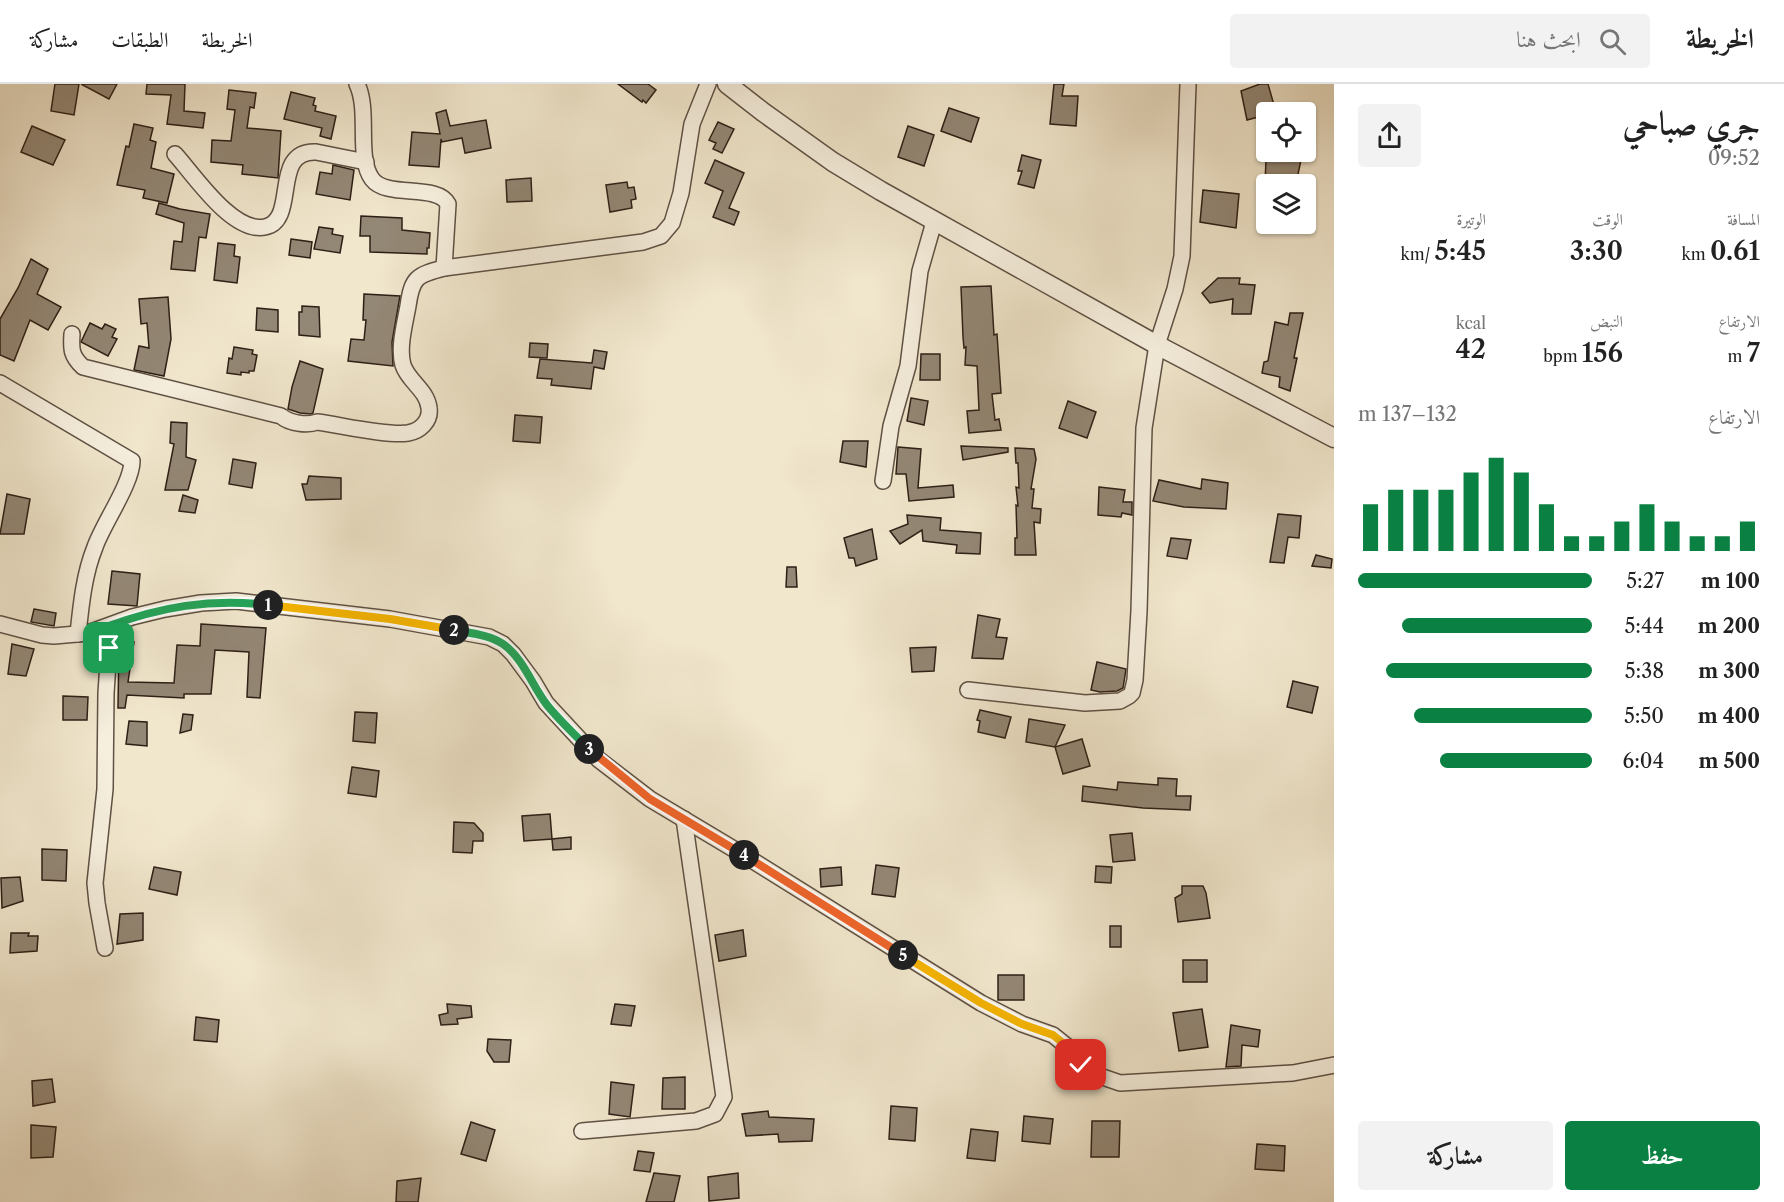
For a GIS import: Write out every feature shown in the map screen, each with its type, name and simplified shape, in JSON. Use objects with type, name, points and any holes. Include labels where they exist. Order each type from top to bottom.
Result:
[{"type":"street","points":[[357,84],[363,100],[366,162],[369,173],[377,184],[440,195],[447,200],[449,208],[444,268]]},
{"type":"street","points":[[72,333],[71,351],[83,367],[281,416],[286,420],[311,424],[317,422],[391,433],[407,434],[416,431],[423,426],[429,413],[429,406],[403,365],[403,338],[410,293],[419,275],[444,268],[643,242],[662,236],[667,231],[676,211],[692,124],[708,84]]},
{"type":"street","points":[[727,84],[833,162],[934,222],[1157,345],[1334,438]]},
{"type":"street","points":[[968,690],[1094,703],[1120,701],[1126,699],[1131,693],[1135,671],[1139,611],[1144,428],[1157,345],[1175,288],[1182,256],[1188,84]]},
{"type":"street","points":[[175,154],[216,202],[240,222],[260,228],[271,225],[279,217],[291,166],[299,156],[316,152],[366,162]]},
{"type":"street","points":[[883,480],[891,426],[908,366],[920,271],[934,222]]},
{"type":"street","points":[[0,383],[132,461],[127,479],[94,547],[84,586],[78,634]]},
{"type":"street","points":[[0,624],[42,635],[78,634],[165,609],[201,603],[236,601],[390,619],[489,637],[503,644],[513,654],[546,703],[598,759],[650,799],[981,1003],[1022,1024],[1053,1035],[1074,1052],[1081,1065],[1106,1079],[1120,1083],[1293,1073],[1334,1065]]},
{"type":"street","points":[[105,948],[95,883],[105,789],[109,648],[106,627]]},
{"type":"street","points":[[582,1131],[696,1122],[715,1114],[724,1097],[684,819]]},
{"type":"building","points":[[55,84],[79,84],[74,115],[51,111]]},
{"type":"building","points":[[81,84],[117,84],[109,99]]},
{"type":"building","points":[[147,84],[185,84],[184,111],[205,113],[203,128],[167,124],[171,95],[146,94]]},
{"type":"building","points":[[618,84],[648,84],[656,90],[646,103]]},
{"type":"building","points":[[1054,84],[1064,84],[1062,96],[1078,96],[1076,126],[1050,124]]},
{"type":"building","points":[[1260,84],[1268,84],[1273,102],[1256,102],[1256,118],[1247,120],[1241,91]]},
{"type":"building","points":[[229,90],[256,93],[254,108],[250,107],[247,128],[281,131],[278,178],[242,174],[243,165],[211,162],[212,140],[231,141],[235,110],[227,109]]},
{"type":"building","points":[[291,92],[315,98],[313,105],[316,106],[315,111],[336,116],[331,139],[320,136],[322,128],[284,119]]},
{"type":"building","points":[[949,108],[979,118],[971,142],[941,131]]},
{"type":"building","points":[[446,110],[450,126],[486,120],[491,148],[465,153],[462,138],[442,142],[441,139],[439,167],[409,165],[412,132],[440,134],[436,113]]},
{"type":"building","points":[[718,122],[734,129],[722,153],[713,149],[716,143],[709,140]]},
{"type":"building","points":[[134,124],[153,128],[150,140],[156,142],[151,168],[174,174],[167,203],[143,198],[145,190],[117,185],[126,146],[129,147]]},
{"type":"building","points":[[32,126],[65,140],[53,165],[21,152]]},
{"type":"building","points":[[908,126],[934,135],[924,166],[898,157]]},
{"type":"building","points":[[1022,155],[1041,160],[1034,188],[1018,184],[1022,171],[1018,171]]},
{"type":"building","points":[[715,160],[744,173],[729,208],[739,212],[734,225],[713,217],[723,191],[705,183]]},
{"type":"building","points":[[1266,162],[1301,162],[1298,174],[1265,174]]},
{"type":"building","points":[[333,165],[354,170],[350,200],[316,194],[320,172],[332,174]]},
{"type":"building","points":[[531,178],[532,201],[507,202],[506,180]]},
{"type":"building","points":[[627,182],[628,188],[634,187],[636,199],[631,200],[632,208],[610,212],[606,185]]},
{"type":"building","points":[[1203,190],[1239,194],[1236,228],[1200,222]]},
{"type":"building","points":[[159,203],[210,214],[206,238],[199,237],[195,271],[171,269],[174,241],[182,242],[184,223],[156,214]]},
{"type":"building","points":[[361,216],[402,218],[402,230],[430,233],[427,254],[370,252],[370,236],[360,236]]},
{"type":"building","points":[[319,227],[333,229],[332,234],[343,236],[340,253],[314,249]]},
{"type":"building","points":[[291,239],[312,242],[310,258],[289,255]]},
{"type":"building","points":[[218,243],[235,245],[234,256],[240,257],[237,283],[214,280]]},
{"type":"building","points":[[31,259],[48,269],[37,294],[61,307],[48,330],[30,320],[14,361],[0,355],[0,319]]},
{"type":"building","points":[[1218,278],[1240,278],[1239,284],[1255,285],[1251,314],[1232,314],[1233,299],[1210,303],[1202,293]]},
{"type":"building","points":[[991,286],[1001,393],[992,394],[995,420],[999,419],[1001,430],[969,433],[967,411],[979,410],[977,366],[965,365],[966,347],[964,348],[961,287]]},
{"type":"building","points":[[364,294],[400,296],[392,342],[393,366],[348,361],[351,339],[364,340],[366,320],[363,320]]},
{"type":"building","points":[[168,297],[171,339],[164,376],[134,370],[139,346],[149,348],[147,323],[141,324],[139,299]]},
{"type":"building","points":[[302,306],[319,307],[320,337],[299,335],[299,312],[302,312]]},
{"type":"building","points":[[257,308],[278,310],[278,332],[256,330]]},
{"type":"building","points":[[1290,313],[1303,313],[1290,391],[1279,387],[1280,377],[1262,373],[1264,362],[1268,361],[1275,322],[1288,325]]},
{"type":"building","points":[[90,323],[102,329],[105,324],[116,329],[112,337],[117,339],[108,356],[81,342]]},
{"type":"building","points":[[530,343],[548,344],[547,358],[529,357]]},
{"type":"building","points":[[234,347],[253,350],[252,354],[257,355],[254,371],[241,372],[241,375],[227,373],[229,358],[232,359]]},
{"type":"building","points":[[594,350],[607,352],[604,369],[594,367],[591,389],[551,385],[552,379],[537,378],[540,359],[592,363]]},
{"type":"building","points":[[921,354],[940,354],[940,380],[920,380]]},
{"type":"building","points":[[300,361],[323,369],[311,414],[288,409]]},
{"type":"building","points":[[911,398],[928,401],[924,425],[907,421]]},
{"type":"building","points":[[1068,401],[1096,412],[1087,438],[1059,428]]},
{"type":"building","points":[[515,415],[542,417],[540,443],[513,441]]},
{"type":"building","points":[[171,422],[187,423],[186,457],[196,460],[188,490],[165,490],[174,444],[170,443]]},
{"type":"building","points":[[843,441],[868,441],[866,467],[840,462]]},
{"type":"building","points":[[961,446],[1008,448],[1008,452],[963,460]]},
{"type":"building","points":[[898,447],[921,449],[918,488],[953,485],[954,497],[909,501],[906,474],[896,474]]},
{"type":"building","points":[[1015,448],[1034,449],[1036,459],[1031,489],[1034,489],[1032,508],[1041,509],[1040,523],[1034,522],[1036,555],[1015,555],[1016,505],[1018,506],[1016,487],[1019,488]]},
{"type":"building","points":[[233,459],[256,463],[252,488],[229,484]]},
{"type":"building","points":[[309,476],[341,478],[341,499],[306,500],[302,484],[307,484]]},
{"type":"building","points":[[1202,479],[1228,483],[1226,509],[1184,507],[1153,501],[1159,480],[1201,489]]},
{"type":"building","points":[[1099,487],[1125,490],[1123,502],[1132,502],[1132,515],[1122,513],[1121,517],[1098,515]]},
{"type":"building","points":[[7,494],[30,499],[24,534],[0,534]]},
{"type":"building","points":[[183,495],[198,500],[195,513],[179,511]]},
{"type":"building","points":[[1278,514],[1301,516],[1299,538],[1288,537],[1284,563],[1270,562]]},
{"type":"building","points":[[907,515],[941,518],[940,530],[981,533],[980,554],[956,553],[957,545],[923,541],[922,530],[900,544],[890,531],[908,524]]},
{"type":"building","points":[[872,529],[877,559],[856,566],[854,558],[849,558],[844,538]]},
{"type":"building","points":[[1171,538],[1191,540],[1187,559],[1167,556]]},
{"type":"building","points":[[1316,555],[1332,559],[1331,568],[1312,566]]},
{"type":"building","points":[[787,567],[796,567],[797,587],[786,587]]},
{"type":"building","points":[[112,571],[140,574],[137,606],[108,604]]},
{"type":"building","points":[[34,609],[56,613],[54,626],[31,622]]},
{"type":"building","points":[[978,615],[1000,619],[996,637],[1007,638],[1003,659],[972,658]]},
{"type":"building","points":[[201,624],[266,628],[260,698],[247,697],[249,652],[215,650],[211,694],[184,694],[184,698],[127,695],[125,708],[118,708],[119,643],[134,642],[128,682],[174,683],[177,645],[200,646]]},
{"type":"building","points":[[12,644],[34,649],[26,676],[8,674]]},
{"type":"building","points":[[936,647],[934,671],[912,672],[910,648]]},
{"type":"building","points":[[1097,662],[1126,669],[1123,688],[1117,691],[1091,690]]},
{"type":"building","points":[[1293,681],[1318,687],[1312,713],[1287,707]]},
{"type":"building","points":[[63,696],[88,697],[87,720],[63,720]]},
{"type":"building","points":[[980,710],[1011,717],[1005,738],[978,732],[980,721],[977,720]]},
{"type":"building","points":[[355,712],[377,713],[375,743],[353,741]]},
{"type":"building","points":[[183,714],[193,715],[191,730],[180,733]]},
{"type":"building","points":[[1029,719],[1065,725],[1055,747],[1026,742]]},
{"type":"building","points":[[129,721],[147,722],[147,746],[126,744]]},
{"type":"building","points":[[1082,739],[1090,766],[1063,774],[1055,747]]},
{"type":"building","points":[[352,767],[379,771],[376,797],[348,793]]},
{"type":"building","points":[[1158,778],[1177,779],[1176,796],[1191,796],[1190,810],[1143,808],[1082,801],[1083,786],[1117,790],[1118,782],[1158,785]]},
{"type":"building","points":[[550,814],[552,839],[524,841],[522,816]]},
{"type":"building","points":[[454,822],[474,823],[483,833],[483,841],[473,841],[472,853],[453,852]]},
{"type":"building","points":[[1132,833],[1135,860],[1113,862],[1110,835]]},
{"type":"building","points":[[571,837],[571,849],[553,850],[552,839]]},
{"type":"building","points":[[42,849],[67,850],[66,881],[42,880]]},
{"type":"building","points":[[876,865],[899,868],[895,897],[872,894]]},
{"type":"building","points":[[1096,866],[1112,867],[1111,883],[1095,882]]},
{"type":"building","points":[[154,867],[181,872],[177,895],[149,889]]},
{"type":"building","points":[[841,867],[842,885],[821,887],[820,869]]},
{"type":"building","points":[[20,877],[23,901],[2,908],[1,878]]},
{"type":"building","points":[[1182,886],[1203,886],[1210,918],[1178,922],[1175,898],[1182,894]]},
{"type":"building","points":[[143,913],[143,940],[117,944],[120,914]]},
{"type":"building","points":[[1110,926],[1121,926],[1121,947],[1110,947]]},
{"type":"building","points":[[743,930],[746,956],[719,961],[715,935]]},
{"type":"building","points":[[11,933],[29,933],[28,936],[38,936],[37,951],[10,953]]},
{"type":"building","points":[[1183,960],[1207,960],[1207,982],[1183,982]]},
{"type":"building","points":[[998,975],[1024,975],[1024,1000],[998,1000]]},
{"type":"building","points":[[447,1004],[471,1006],[472,1017],[457,1019],[458,1024],[441,1025],[439,1015],[448,1013]]},
{"type":"building","points":[[615,1004],[635,1006],[631,1026],[611,1024]]},
{"type":"building","points":[[1202,1009],[1208,1047],[1179,1051],[1173,1013]]},
{"type":"building","points":[[196,1017],[219,1020],[217,1042],[194,1040]]},
{"type":"building","points":[[1231,1025],[1260,1030],[1258,1047],[1242,1045],[1241,1066],[1226,1067]]},
{"type":"building","points":[[488,1039],[511,1040],[509,1062],[494,1062],[487,1051]]},
{"type":"building","points":[[685,1077],[685,1109],[662,1109],[663,1078]]},
{"type":"building","points":[[52,1079],[55,1102],[33,1106],[32,1081]]},
{"type":"building","points":[[611,1082],[634,1085],[630,1117],[609,1114]]},
{"type":"building","points":[[891,1106],[917,1108],[915,1141],[889,1139]]},
{"type":"building","points":[[768,1111],[769,1117],[814,1119],[812,1141],[779,1142],[778,1134],[746,1136],[742,1114]]},
{"type":"building","points":[[1024,1116],[1053,1119],[1050,1144],[1022,1141]]},
{"type":"building","points":[[1092,1121],[1120,1121],[1119,1157],[1091,1157]]},
{"type":"building","points":[[471,1122],[495,1130],[486,1161],[461,1154]]},
{"type":"building","points":[[31,1125],[56,1127],[53,1157],[31,1158]]},
{"type":"building","points":[[971,1129],[998,1132],[995,1161],[967,1158]]},
{"type":"building","points":[[1257,1144],[1285,1146],[1284,1171],[1255,1169]]},
{"type":"building","points":[[638,1151],[654,1153],[650,1172],[634,1170]]},
{"type":"building","points":[[654,1173],[680,1176],[674,1202],[646,1202]]},
{"type":"building","points":[[738,1173],[739,1198],[709,1201],[708,1177]]},
{"type":"building","points":[[421,1178],[418,1202],[396,1202],[397,1181]]},
{"type":"route","points":[[109,648],[106,627],[132,617],[201,603],[236,601],[390,619],[489,637],[503,644],[513,654],[546,703],[598,759],[650,799],[981,1003],[1022,1024],[1053,1035],[1074,1052],[1081,1065]]}]
